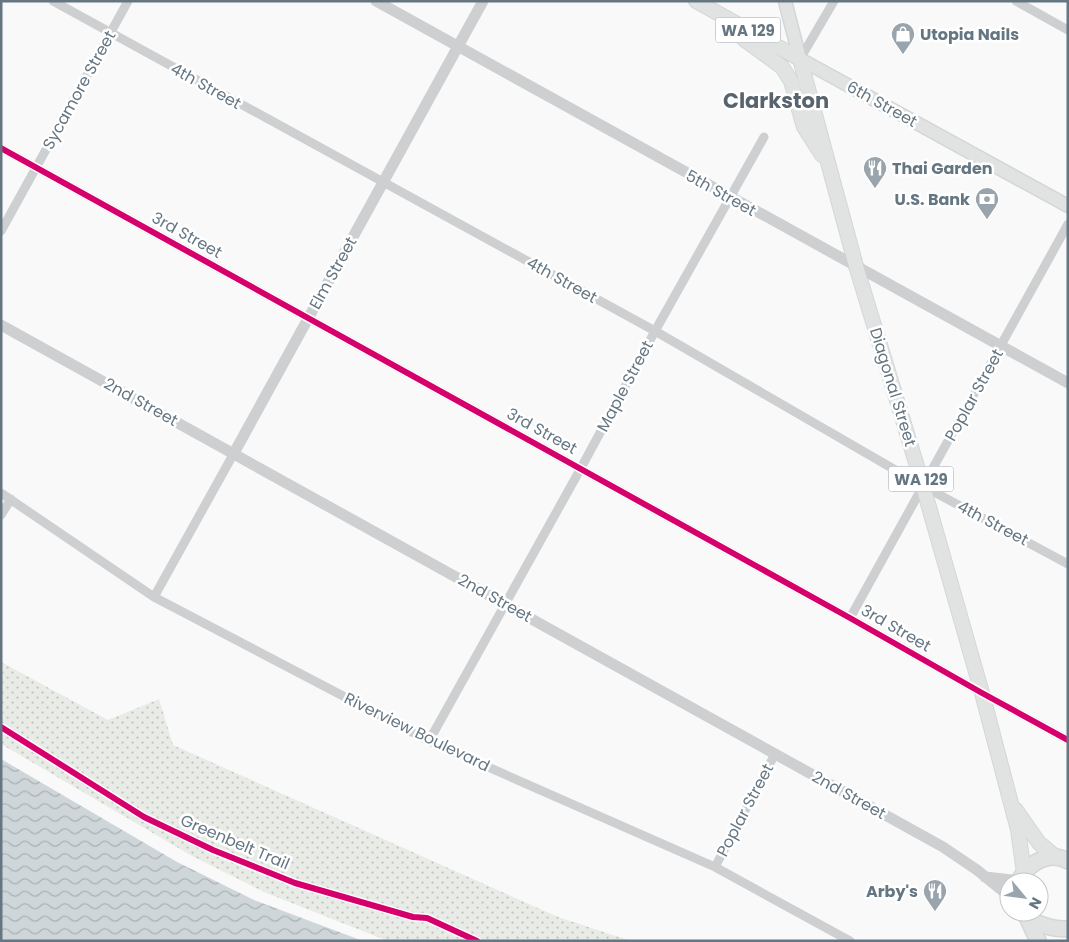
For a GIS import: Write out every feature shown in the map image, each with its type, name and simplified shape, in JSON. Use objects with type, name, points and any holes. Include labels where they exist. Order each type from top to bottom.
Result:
[{"type":"highway","points":[[1027,872],[1043,859],[1064,859]]},
{"type":"highway","points":[[1029,922],[1038,941]]},
{"type":"highway","points":[[1037,922],[1043,926],[1068,929]]},
{"type":"highway","points":[[1061,941],[1068,929]]},
{"type":"main road","name":"6th Street","points":[[696,1],[1068,206]]},
{"type":"main road","name":"Diagonal Street","points":[[784,1],[856,266],[923,486],[982,694],[1018,830],[1021,872]]},
{"type":"main road","name":"WA 129","points":[[740,26],[740,35],[782,67],[791,81],[804,127],[830,167]]},
{"type":"main road","name":"Diagonal Street","points":[[1010,801],[1039,843],[1064,859]]},
{"type":"street","name":"4th Street","points":[[53,1],[654,331],[923,486],[1068,564]]},
{"type":"street","name":"Sycamore Street","points":[[1,231],[128,1]]},
{"type":"street","name":"5th Street","points":[[376,1],[1068,384]]},
{"type":"street","name":"Elm Street","points":[[154,596],[483,1]]},
{"type":"street","points":[[800,59],[834,1]]},
{"type":"street","points":[[1016,1],[1068,30]]},
{"type":"street","name":"Maple Street","points":[[429,741],[581,468],[654,331],[764,137]]},
{"type":"street","name":"3rd Street","points":[[1,148],[581,468],[982,694],[1068,740]]},
{"type":"street","name":"Poplar Street","points":[[850,618],[1068,224]]},
{"type":"street","name":"2nd Street","points":[[1,325],[506,603],[943,847],[999,888]]},
{"type":"street","name":"Riverview Boulevard","points":[[1,493],[154,596],[429,741],[714,867],[850,941]]},
{"type":"street","points":[[1,515],[11,499]]},
{"type":"street","name":"Poplar Street","points":[[714,867],[776,754]]},
{"type":"street","name":"2nd Street","points":[[985,877],[999,879]]},
{"type":"shaded area","points":[[1,662],[108,720],[159,699],[173,745],[558,917],[631,941],[388,941],[264,892],[192,856],[1,744]]},
{"type":"water","points":[[1,759],[177,862],[254,900],[363,941],[1,941]]},
{"type":"cycle path","points":[[1,148],[1068,740]]},
{"type":"cycle path","name":"Greenbelt Trail","points":[[1,727],[144,817],[213,850],[295,883],[413,917],[427,918],[477,941]]},
{"type":"place","name":"Utopia Nails","points":[[903,55]]},
{"type":"place","name":"Thai Garden","points":[[875,189]]},
{"type":"place","name":"U.S. Bank","points":[[987,220]]},
{"type":"place","name":"Arby's","points":[[935,912]]},
{"type":"district","name":"Clarkston","points":[[776,100]]}]
